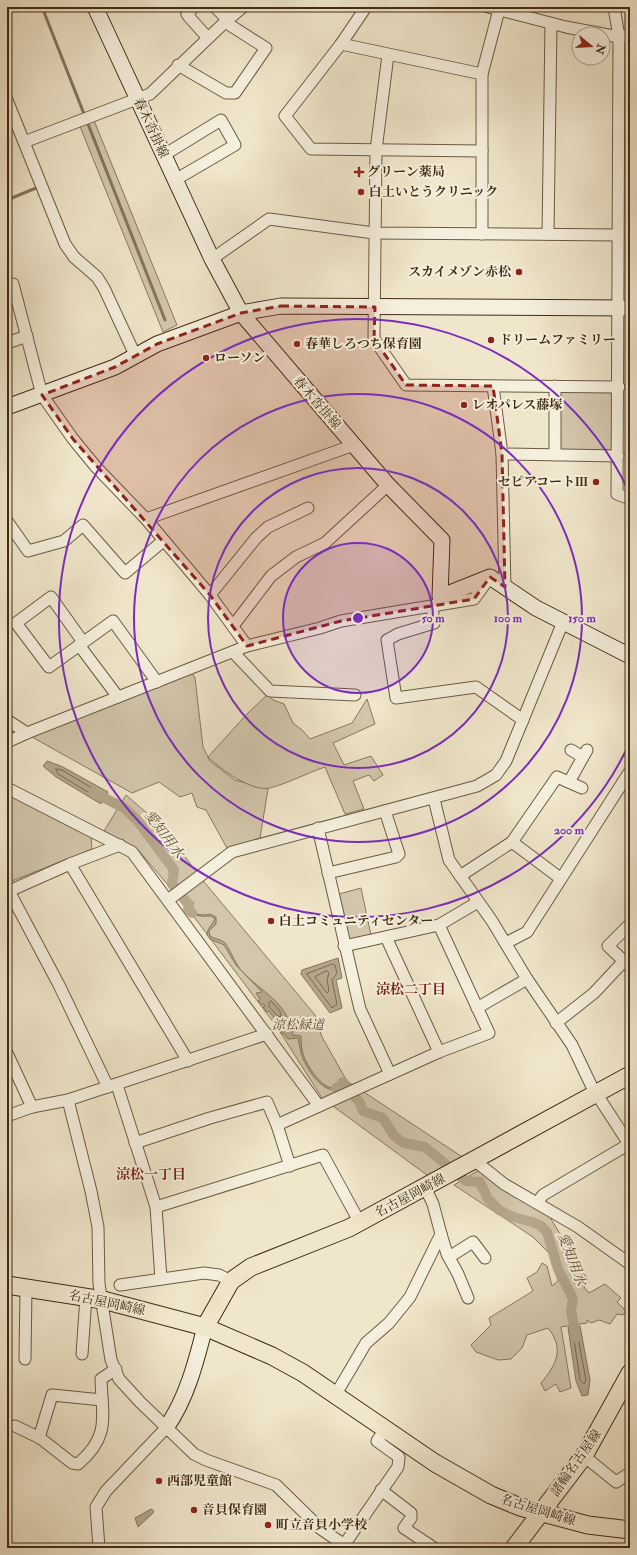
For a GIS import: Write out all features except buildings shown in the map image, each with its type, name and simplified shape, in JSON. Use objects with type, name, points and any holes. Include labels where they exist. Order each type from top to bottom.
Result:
[{"type":"main road","name":"春木沓掛線","points":[[95,7],[212,259],[241,313],[388,485],[442,540],[440,596],[490,578]]},
{"type":"main road","points":[[7,407],[115,367],[136,357],[157,344],[241,313],[281,306],[624,308]]},
{"type":"main road","points":[[490,578],[563,622],[630,656]]},
{"type":"main road","name":"名古屋岡崎線","points":[[205,1327],[231,1281],[251,1267],[360,1222],[630,1075]]},
{"type":"main road","name":"名古屋岡崎線","points":[[7,1285],[103,1300],[205,1327],[272,1356],[336,1394],[435,1464],[491,1495],[520,1507],[588,1525],[627,1530]]},
{"type":"main road","points":[[166,1428],[176,1414],[185,1396],[205,1327]]},
{"type":"main road","name":"諸輪名古屋線","points":[[514,1548],[584,1456],[630,1373]]},
{"type":"street","points":[[194,7],[187,14],[208,38]]},
{"type":"street","points":[[178,65],[226,93],[235,92],[266,48],[226,21],[215,7]]},
{"type":"street","points":[[24,142],[150,94],[178,65],[243,7]]},
{"type":"street","points":[[366,7],[341,44],[285,116],[311,149],[482,151]]},
{"type":"street","points":[[614,7],[624,36],[618,235],[624,308],[619,320],[618,494],[630,499]]},
{"type":"street","points":[[482,234],[482,74],[494,8],[551,24],[624,36]]},
{"type":"street","points":[[548,234],[551,24]]},
{"type":"street","points":[[341,44],[482,74]]},
{"type":"street","points":[[388,55],[376,150],[374,340],[406,385],[618,387]]},
{"type":"street","points":[[7,100],[65,244],[74,257],[96,277],[104,288],[136,357]]},
{"type":"street","points":[[164,155],[221,120],[235,145],[175,180]]},
{"type":"street","points":[[212,259],[269,219],[374,233],[618,235]]},
{"type":"street","points":[[7,286],[13,284],[42,394],[82,451],[146,519],[210,595],[247,646]]},
{"type":"street","points":[[7,343],[27,336]]},
{"type":"street","points":[[493,386],[502,454],[505,587]]},
{"type":"street","points":[[555,386],[555,455]]},
{"type":"street","points":[[146,519],[354,445]]},
{"type":"street","points":[[502,454],[618,456]]},
{"type":"street","points":[[233,626],[271,576],[296,557],[325,543],[388,485]]},
{"type":"street","points":[[210,595],[256,538],[268,527],[308,508]]},
{"type":"street","points":[[7,521],[28,551],[64,540],[83,525],[125,573],[163,541]]},
{"type":"street","points":[[7,742],[27,732],[247,646],[320,628],[340,621],[474,598],[490,578]]},
{"type":"street","points":[[118,697],[81,644],[51,597],[16,623],[49,667],[81,644],[113,621],[157,682]]},
{"type":"street","points":[[432,606],[434,623],[398,634],[387,640],[396,698],[476,687],[523,720]]},
{"type":"street","points":[[170,899],[195,882],[232,852],[318,828],[434,799],[477,786],[496,775],[506,761],[563,622]]},
{"type":"street","points":[[232,652],[270,691],[355,695]]},
{"type":"street","points":[[7,720],[27,732]]},
{"type":"street","points":[[569,782],[585,753],[571,750]]},
{"type":"street","points":[[506,943],[527,932],[560,878],[630,771]]},
{"type":"street","points":[[460,876],[512,842],[557,776],[582,788]]},
{"type":"street","points":[[7,788],[132,852],[170,899],[320,1106]]},
{"type":"street","points":[[434,799],[449,860],[506,943],[527,979],[572,1045],[596,1094],[629,1144],[543,1195],[537,1204]]},
{"type":"street","points":[[328,873],[399,854],[385,811]]},
{"type":"street","points":[[318,828],[344,946],[360,1009],[390,1074]]},
{"type":"street","points":[[512,842],[560,878]]},
{"type":"street","points":[[120,845],[70,864],[8,892],[112,1086],[135,1143],[156,1207],[161,1279]]},
{"type":"street","points":[[70,864],[188,1061]]},
{"type":"street","points":[[344,946],[439,925],[478,902]]},
{"type":"street","points":[[556,1023],[594,993],[626,964],[608,946],[630,924]]},
{"type":"street","points":[[277,1125],[439,1052],[489,1033],[439,925]]},
{"type":"street","points":[[386,937],[439,1052]]},
{"type":"street","points":[[477,1008],[527,979]]},
{"type":"street","points":[[7,1116],[32,1107],[68,1100],[267,1034]]},
{"type":"street","points":[[7,1053],[32,1107]]},
{"type":"street","points":[[68,1100],[91,1191],[98,1227],[99,1284],[103,1300],[111,1360],[119,1379],[166,1428],[194,1454],[206,1460],[276,1485],[321,1529],[346,1546],[381,1490],[398,1467],[399,1457],[377,1441],[385,1429]]},
{"type":"street","points":[[135,1143],[210,1118],[267,1102],[277,1125],[290,1166]]},
{"type":"street","points":[[156,1207],[323,1155],[360,1222]]},
{"type":"street","points":[[470,1163],[578,1227],[630,1264]]},
{"type":"street","points":[[425,1187],[433,1204],[449,1257],[468,1298]]},
{"type":"street","points":[[336,1394],[366,1343],[389,1323],[410,1297],[441,1234]]},
{"type":"street","points":[[449,1257],[473,1242],[485,1258]]},
{"type":"street","points":[[120,1285],[204,1273],[219,1275],[231,1281]]},
{"type":"street","points":[[25,1359],[26,1288]]},
{"type":"street","points":[[82,1354],[86,1298]]},
{"type":"street","points":[[15,1426],[39,1438],[72,1463],[78,1464],[100,1437],[102,1431],[101,1379],[116,1369]]},
{"type":"street","points":[[39,1438],[52,1395],[102,1400]]},
{"type":"street","points":[[99,1548],[96,1507],[106,1491],[166,1428]]},
{"type":"street","points":[[584,1456],[616,1482],[630,1473]]},
{"type":"street","points":[[381,1490],[410,1513],[411,1518],[404,1528],[434,1548]]},
{"type":"highlighted area","points":[[281,306],[375,307],[374,339],[406,385],[493,386],[502,454],[505,587],[490,577],[474,599],[341,621],[247,646],[210,595],[73,439],[42,395],[115,367],[157,344],[241,313]]},
{"type":"green space","points":[[93,118],[177,325],[163,332],[79,124]]},
{"type":"green space","points":[[562,391],[614,393],[614,447],[610,450],[561,450],[558,447],[558,395]]},
{"type":"green space","points":[[192,673],[195,678],[203,747],[210,761],[235,780],[268,789],[260,838],[228,850],[206,810],[197,807],[192,793],[180,797],[159,782],[132,793],[32,737]]},
{"type":"green space","points":[[268,694],[273,700],[284,704],[293,723],[310,739],[352,723],[367,699],[375,724],[333,743],[344,765],[371,756],[383,775],[374,781],[369,775],[353,781],[364,809],[345,814],[325,767],[277,786],[262,788],[254,787],[245,783],[220,767],[208,757],[247,714]]},
{"type":"green space","points":[[8,795],[91,837],[92,849],[7,883]]},
{"type":"green space","name":"涼松緑道","points":[[126,795],[164,828],[200,877],[315,1015],[322,1037],[347,1081],[464,1158],[431,1178],[322,1098],[277,1027],[185,905],[139,851],[104,831]]},
{"type":"green space","points":[[361,888],[371,935],[353,940],[348,937],[339,894]]},
{"type":"green space","points":[[479,1170],[548,1214],[571,1252],[574,1263],[589,1280],[584,1287],[589,1293],[605,1284],[621,1298],[617,1302],[626,1311],[623,1315],[617,1314],[610,1324],[599,1320],[591,1323],[587,1320],[587,1323],[561,1327],[571,1388],[560,1392],[556,1384],[545,1391],[541,1383],[551,1370],[557,1350],[556,1343],[548,1328],[527,1335],[522,1348],[511,1359],[498,1360],[476,1352],[471,1345],[491,1325],[489,1318],[533,1291],[527,1278],[537,1272],[542,1263],[547,1266],[552,1286],[558,1281],[552,1256],[533,1237],[454,1185]]},
{"type":"water","points":[[47,761],[63,767],[108,792],[101,804],[56,777],[43,766]]},
{"type":"water","points":[[189,901],[194,903],[190,910],[193,912],[200,915],[210,914],[216,917],[216,924],[209,931],[210,936],[224,942],[240,969],[279,1005],[290,1023],[293,1035],[301,1036],[302,1049],[305,1058],[312,1071],[320,1081],[325,1085],[335,1088],[340,1085],[339,1080],[345,1080],[345,1083],[339,1089],[332,1090],[325,1087],[312,1075],[303,1059],[298,1038],[288,1039],[283,1033],[282,1034],[277,1028],[280,1026],[269,1011],[267,1012],[263,1007],[265,1006],[264,1004],[262,1005],[258,1001],[260,999],[256,993],[262,992],[236,965],[224,945],[210,939],[207,935],[208,930],[215,919],[211,916],[200,916],[190,912],[185,906]]},
{"type":"water","points":[[338,958],[342,978],[336,980],[342,1008],[330,1013],[301,974],[302,970]]},
{"type":"water","points":[[580,1326],[590,1380],[588,1395],[582,1396],[576,1381],[568,1327]]},
{"type":"water","points":[[151,1509],[154,1511],[152,1514],[138,1527],[135,1518]]},
{"type":"waterway","points":[[7,10],[14,7]]},
{"type":"waterway","points":[[42,7],[165,320]]},
{"type":"waterway","points":[[7,200],[36,188]]},
{"type":"waterway","name":"愛知用水","points":[[93,792],[124,808],[137,820],[174,870],[172,884],[189,905],[188,909],[192,913]]},
{"type":"waterway","name":"愛知用水","points":[[336,1088],[342,1085],[343,1082],[360,1103],[363,1111],[383,1118],[394,1136],[404,1143],[425,1147],[466,1181],[480,1182],[488,1199],[499,1210],[513,1217],[541,1226],[547,1232],[558,1269],[573,1299],[571,1310],[576,1338]]},
{"type":"place","name":"グリーン薬局","points":[[359,172]]},
{"type":"place","name":"白土いとうクリニック","points":[[361,192]]},
{"type":"place","name":"スカイメゾン赤松","points":[[519,272]]},
{"type":"place","name":"ドリームファミリー","points":[[491,340]]},
{"type":"place","name":"春華しろつち保育園","points":[[297,344]]},
{"type":"place","name":"ローソン","points":[[206,358]]},
{"type":"place","name":"レオパレス藤塚","points":[[464,405]]},
{"type":"place","name":"セピアコートⅢ","points":[[596,482]]},
{"type":"place","name":"白土コミュニティセンター","points":[[271,921]]},
{"type":"place","name":"西部児童館","points":[[159,1481]]},
{"type":"place","name":"音貝保育園","points":[[194,1510]]},
{"type":"place","name":"町立音貝小学校","points":[[268,1525]]},
{"type":"district","name":"涼松二丁目","points":[[411,989]]},
{"type":"district","name":"涼松一丁目","points":[[151,1174]]}]
